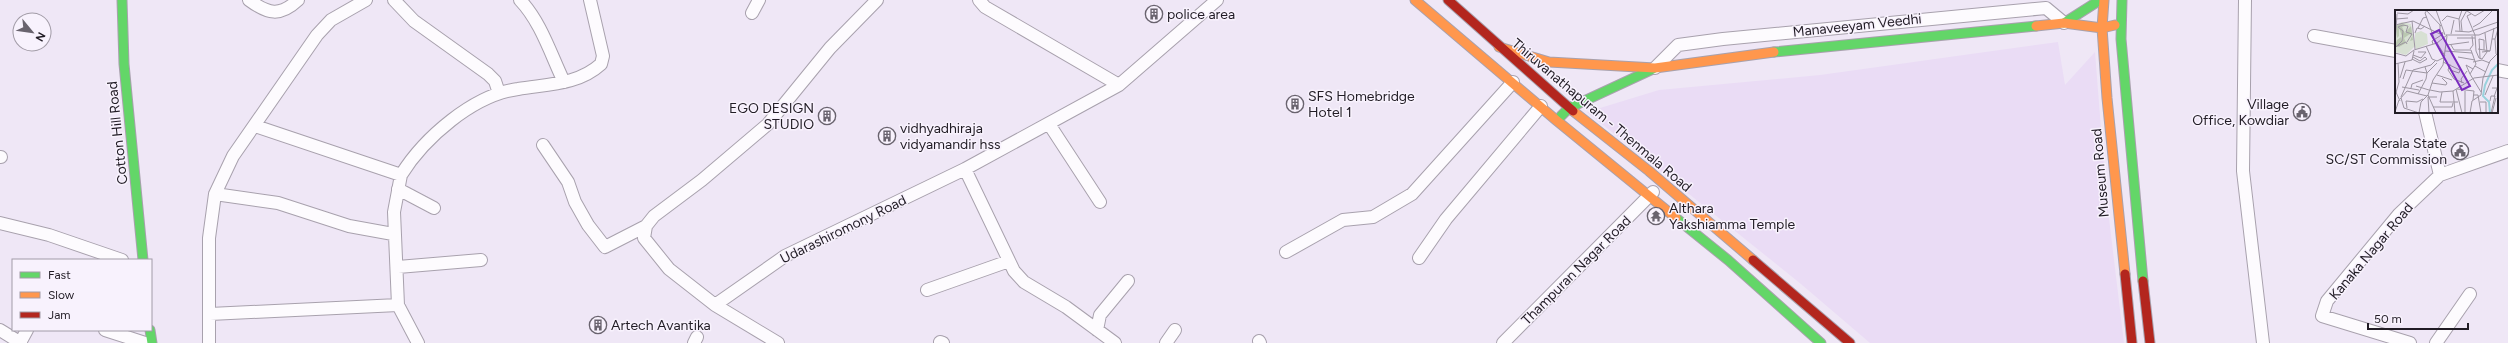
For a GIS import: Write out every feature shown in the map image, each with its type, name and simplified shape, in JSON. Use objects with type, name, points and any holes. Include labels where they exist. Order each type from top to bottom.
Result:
[{"type":"main road","points":[[1415,0],[1556,120],[1728,260],[1806,338],[1821,343]]},
{"type":"main road","points":[[2064,23],[2100,0]]},
{"type":"main road","name":"Museum Road","points":[[2104,0],[2102,28],[2132,343]]},
{"type":"main road","points":[[2122,0],[2121,24],[2133,193],[2150,340]]},
{"type":"main road","name":"Cotton Hill Road","points":[[122,2],[124,64],[143,259]]},
{"type":"main road","name":"Thiruvanathapuram - Thenmala Road","points":[[1452,2],[1498,46],[1569,108],[1662,182],[1820,315],[1850,343]]},
{"type":"main road","name":"Manaveeyam Veedhi","points":[[1498,46],[1549,62],[1655,68],[1781,51],[2064,23],[2102,28],[2121,24]]},
{"type":"main road","points":[[1556,120],[1569,108],[1655,68]]},
{"type":"main road","points":[[150,331],[152,343]]},
{"type":"street","points":[[249,0],[267,10],[278,13],[287,10],[298,0]]},
{"type":"street","points":[[209,343],[209,238],[215,194],[234,156],[316,35],[331,20],[366,0]]},
{"type":"street","points":[[394,0],[414,21],[488,74],[495,81],[499,93]]},
{"type":"street","points":[[520,0],[527,7],[539,29],[564,82]]},
{"type":"street","points":[[413,341],[398,305],[398,267],[393,234],[394,212],[401,175],[409,163],[428,143],[466,109],[499,93],[579,78],[601,64],[603,56],[590,0]]},
{"type":"street","points":[[752,13],[759,0]]},
{"type":"street","points":[[543,145],[568,182],[575,202],[588,225],[605,247],[646,226],[654,216],[702,180],[768,124],[830,48],[877,0]]},
{"type":"street","points":[[978,0],[984,7],[1119,84]]},
{"type":"street","name":"Udarashiromony Road","points":[[715,305],[786,256],[965,170],[1119,84],[1217,0]]},
{"type":"street","points":[[2245,0],[2243,171],[2263,343]]},
{"type":"street","name":"Manaveeyam Veedhi","points":[[1655,68],[1678,45],[1723,39],[2046,8],[2064,23]]},
{"type":"street","points":[[2314,36],[2395,51]]},
{"type":"street","points":[[2498,70],[2508,72]]},
{"type":"street","points":[[1286,252],[1343,220],[1373,217],[1412,194],[1513,82]]},
{"type":"street","points":[[1419,258],[1455,208],[1541,106]]},
{"type":"street","points":[[2425,113],[2440,175]]},
{"type":"street","points":[[1049,124],[1100,202]]},
{"type":"street","points":[[255,126],[401,175]]},
{"type":"street","name":"Kanaka Nagar Road","points":[[2410,343],[2322,316],[2327,301],[2399,214],[2440,175],[2508,151]]},
{"type":"street","points":[[965,170],[1009,262],[1024,282],[1066,307],[1115,343]]},
{"type":"street","name":"Thampuran Nagar Road","points":[[1503,343],[1662,182]]},
{"type":"street","points":[[398,189],[434,208]]},
{"type":"street","points":[[215,194],[278,204],[350,226],[393,234]]},
{"type":"street","points":[[0,223],[49,236],[119,259]]},
{"type":"street","points":[[646,226],[644,238],[669,269],[715,305],[778,343]]},
{"type":"street","points":[[398,267],[481,260]]},
{"type":"street","points":[[927,290],[1009,262]]},
{"type":"street","points":[[1096,330],[1100,315],[1128,281]]},
{"type":"street","points":[[2436,343],[2470,294]]},
{"type":"street","points":[[210,314],[398,305]]},
{"type":"street","points":[[1806,338],[1820,315]]},
{"type":"street","points":[[0,330],[21,342],[26,331]]},
{"type":"street","points":[[1166,343],[1175,330]]},
{"type":"street","points":[[108,331],[145,343]]},
{"type":"shaded area","points":[[2058,42],[2065,85],[2095,52],[2106,193],[2124,343],[1870,343],[1801,284],[1587,112],[1659,90],[1820,75]]},
{"type":"traffic: fast","points":[[122,0],[124,64],[143,259]]},
{"type":"traffic: fast","points":[[2064,23],[2100,0]]},
{"type":"traffic: fast","points":[[2122,0],[2121,39],[2143,281]]},
{"type":"traffic: fast","points":[[1774,52],[2036,26]]},
{"type":"traffic: fast","points":[[1561,116],[1569,108],[1653,69]]},
{"type":"traffic: fast","points":[[1676,218],[1728,260],[1821,343]]},
{"type":"traffic: fast","points":[[150,331],[152,343]]},
{"type":"traffic: slow","points":[[1415,0],[1556,120],[1676,218]]},
{"type":"traffic: slow","points":[[2104,0],[2102,28],[2107,98],[2125,274]]},
{"type":"traffic: slow","points":[[2036,26],[2064,23],[2102,28],[2115,25]]},
{"type":"traffic: slow","points":[[1499,47],[1549,62],[1655,68],[1774,52]]},
{"type":"traffic: slow","points":[[1573,111],[1649,171],[1753,260]]},
{"type":"traffic: jam","points":[[1448,0],[1573,111]]},
{"type":"traffic: jam","points":[[1753,260],[1850,343]]},
{"type":"traffic: jam","points":[[2125,274],[2132,343]]},
{"type":"traffic: jam","points":[[2143,281],[2150,343]]},
{"type":"place","name":"police area","points":[[1154,14]]},
{"type":"place","name":"SFS Homebridge Hotel 1","points":[[1295,104]]},
{"type":"place","name":"Village Office, Kowdiar","points":[[2302,112]]},
{"type":"place","name":"EGO DESIGN STUDIO","points":[[827,116]]},
{"type":"place","name":"vidhyadhiraja vidyamandir hss","points":[[887,136]]},
{"type":"place","name":"Kerala State SC/ST Commission","points":[[2460,151]]},
{"type":"place","name":"Althara Yakshiamma Temple","points":[[1656,216]]},
{"type":"place","name":"Artech Avantika","points":[[598,325]]}]
